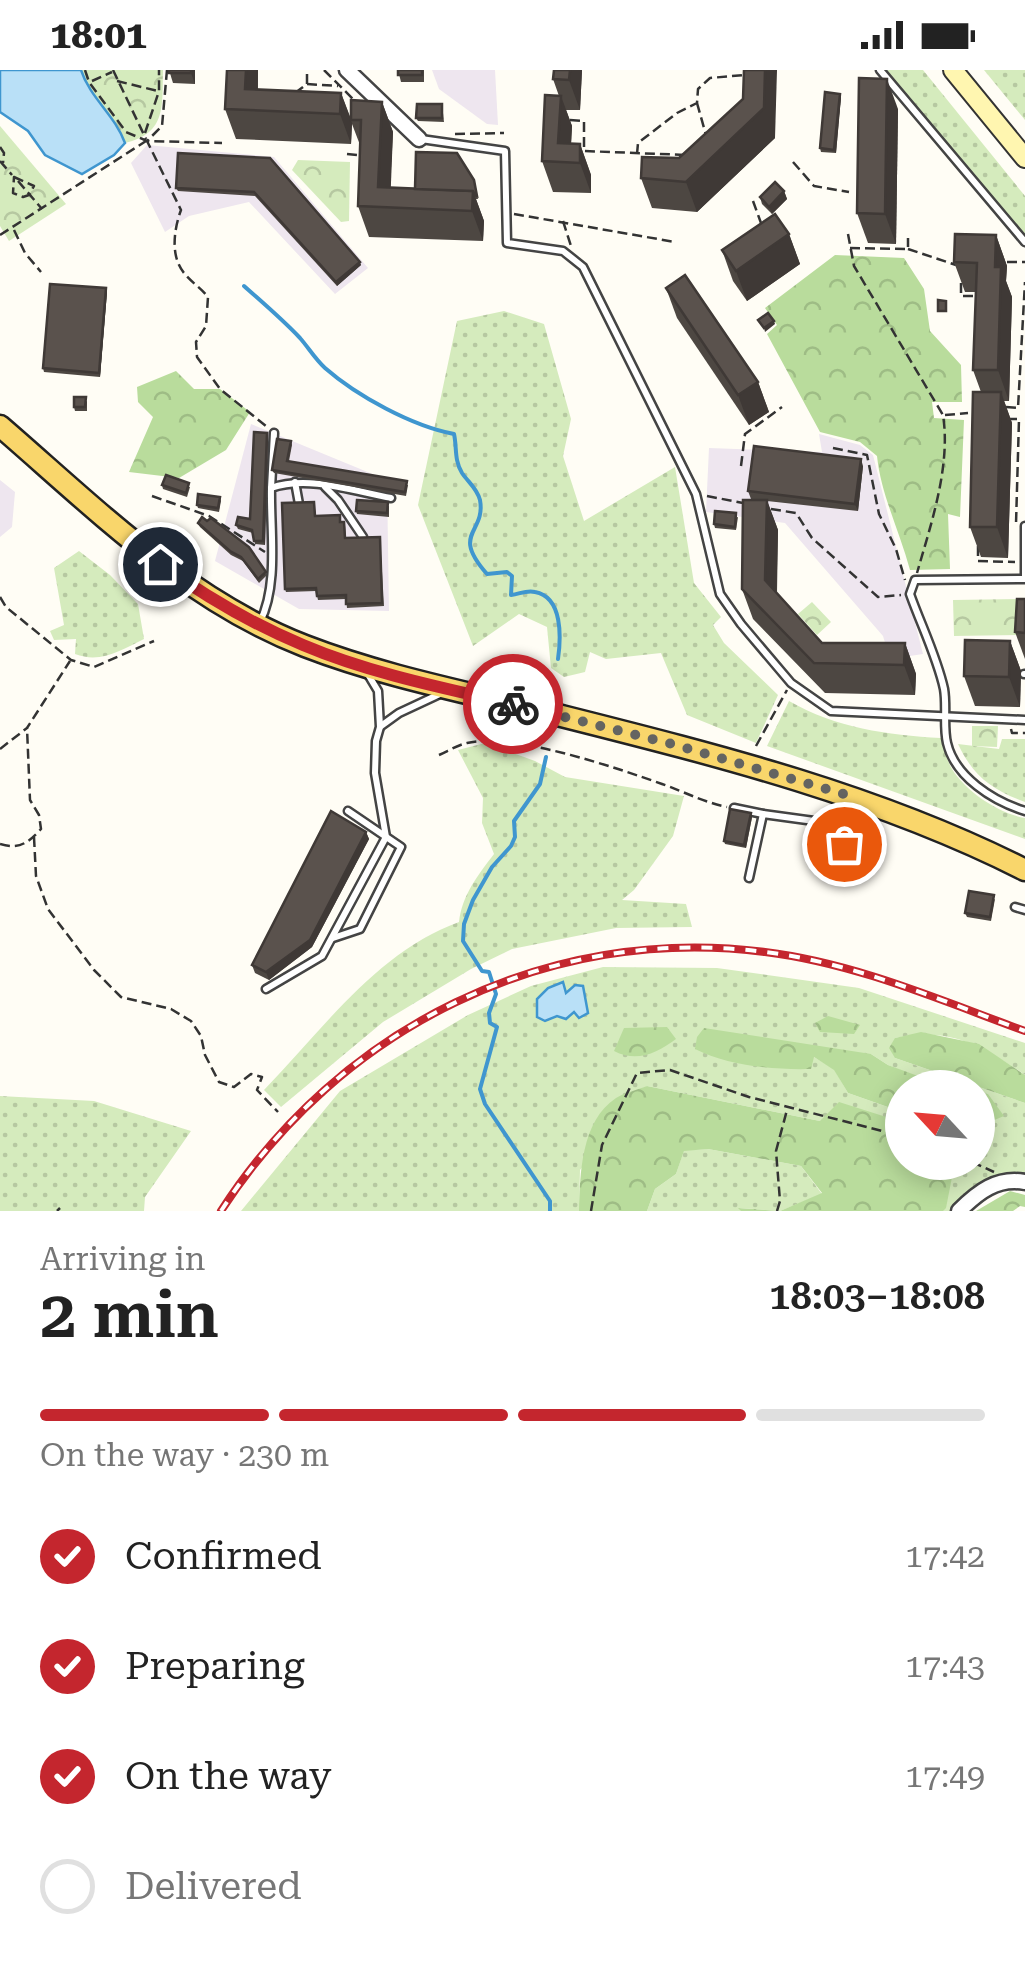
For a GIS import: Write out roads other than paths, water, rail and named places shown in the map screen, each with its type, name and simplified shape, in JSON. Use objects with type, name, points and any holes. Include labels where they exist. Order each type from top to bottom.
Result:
[{"type":"main road","points":[[0,426],[160,564],[195,588],[303,646],[449,690],[672,744],[847,795],[973,844],[1025,870]]},
{"type":"main road","points":[[973,844],[1025,857]]},
{"type":"street","points":[[347,70],[420,139]]},
{"type":"street","points":[[953,70],[1025,158]]},
{"type":"street","points":[[959,1211],[978,1192],[1017,1181]]},
{"type":"lane","points":[[880,70],[1025,242]]},
{"type":"lane","points":[[420,139],[504,151],[507,243],[563,251],[582,266],[696,494],[720,594],[740,624],[791,683],[831,711],[1025,720]]},
{"type":"lane","points":[[259,624],[268,606],[274,433]]},
{"type":"lane","points":[[271,488],[295,482],[391,498]]},
{"type":"lane","points":[[295,482],[299,504]]},
{"type":"lane","points":[[324,487],[338,500],[363,537]]},
{"type":"lane","points":[[1021,526],[1025,579],[916,580],[910,594],[944,690],[946,740],[954,763],[997,798],[1025,811]]},
{"type":"lane","points":[[266,989],[322,956],[386,837],[375,773],[380,727],[378,691],[363,666]]},
{"type":"lane","points":[[380,727],[449,690]]},
{"type":"lane","points":[[836,874],[844,844],[836,824],[847,795]]},
{"type":"lane","points":[[734,808],[836,824]]},
{"type":"lane","points":[[333,938],[360,929],[401,847],[348,811]]},
{"type":"lane","points":[[749,878],[763,814]]},
{"type":"lane","points":[[1015,907],[1025,910]]},
{"type":"water","points":[[0,70],[81,70],[125,143],[114,155],[82,174],[45,155],[28,131],[0,112]]},
{"type":"water","points":[[563,982],[566,993],[575,985],[583,986],[588,1013],[579,1018],[574,1012],[566,1019],[557,1016],[545,1021],[537,1017],[537,999],[548,988]]},
{"type":"waterway","points":[[244,286],[293,331],[325,368],[353,389],[403,417],[454,434],[459,468],[480,500],[471,550],[487,574],[507,572],[512,576],[511,595],[535,592],[551,602],[558,620],[558,659]]},
{"type":"waterway","points":[[546,757],[540,784],[514,821],[511,846],[492,867],[473,900],[464,924],[463,941],[482,971],[489,972],[496,994],[489,1013],[490,1023],[497,1027],[480,1089],[485,1104],[550,1201],[550,1211]]},
{"type":"railway","points":[[221,1211],[269,1146],[325,1089],[388,1041],[456,1002],[528,973],[605,955],[684,948],[799,957],[897,984],[1025,1031]]}]
